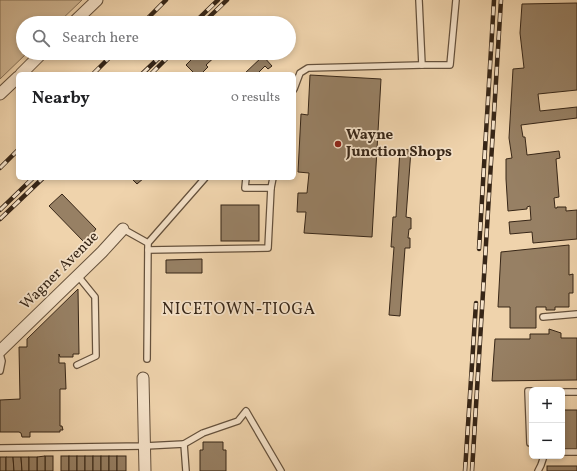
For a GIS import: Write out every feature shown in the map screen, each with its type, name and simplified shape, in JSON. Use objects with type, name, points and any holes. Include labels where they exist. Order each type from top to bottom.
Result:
[{"type":"street","points":[[80,16],[97,0]]},
{"type":"street","points":[[23,72],[35,60]]},
{"type":"street","points":[[0,94],[16,79]]},
{"type":"street","name":"Wagner Avenue","points":[[0,351],[78,276],[123,229]]},
{"type":"street","points":[[143,378],[145,471]]},
{"type":"lane","points":[[419,0],[422,65]]},
{"type":"lane","points":[[296,84],[300,73],[308,68],[450,65],[456,0]]},
{"type":"lane","points":[[146,359],[148,243],[204,180]]},
{"type":"lane","points":[[246,180],[245,188],[271,188]]},
{"type":"lane","points":[[148,250],[268,248],[273,180]]},
{"type":"lane","points":[[123,229],[148,243]]},
{"type":"lane","points":[[77,364],[96,356],[95,297],[78,276]]},
{"type":"lane","points":[[543,317],[577,314]]},
{"type":"lane","points":[[0,354],[2,361],[0,371]]},
{"type":"lane","points":[[529,391],[529,417]]},
{"type":"lane","points":[[565,392],[577,392]]},
{"type":"lane","points":[[0,448],[184,444],[203,433],[238,421],[246,411],[281,471]]},
{"type":"lane","points":[[184,444],[186,471]]},
{"type":"lane","points":[[565,452],[577,452]]},
{"type":"lane","points":[[538,471],[543,459]]},
{"type":"shaded area","points":[[0,0],[82,0],[65,16],[16,16],[16,60],[20,60],[0,79]]},
{"type":"building","points":[[577,3],[577,90],[538,94],[540,111],[577,107],[577,118],[521,125],[523,137],[525,137],[527,155],[559,151],[560,158],[556,159],[559,197],[554,198],[555,208],[566,207],[566,211],[577,210],[577,239],[533,243],[532,232],[510,234],[509,222],[531,220],[530,206],[527,207],[527,209],[508,211],[506,179],[506,159],[512,158],[509,138],[513,69],[524,68],[520,33],[522,4]]},
{"type":"building","points":[[191,60],[211,60],[206,65],[208,67],[203,72],[193,72],[186,65]]},
{"type":"building","points":[[259,60],[267,60],[272,66],[268,69],[265,66],[259,72],[246,72]]},
{"type":"building","name":"Wayne Junction Shops","points":[[310,75],[381,79],[372,237],[304,233],[306,212],[297,212],[298,193],[307,193],[309,173],[298,172],[301,114],[308,115]]},
{"type":"building","points":[[400,149],[411,150],[406,217],[411,218],[411,229],[409,229],[408,238],[410,238],[410,248],[405,248],[400,316],[389,315],[394,247],[391,247],[393,217],[396,217]]},
{"type":"building","points":[[133,180],[142,180],[137,184]]},
{"type":"building","points":[[62,194],[96,229],[92,234],[95,237],[91,241],[88,238],[84,242],[49,206]]},
{"type":"building","points":[[221,205],[259,205],[259,241],[221,241]]},
{"type":"building","points":[[569,245],[569,275],[573,274],[573,293],[569,293],[569,307],[555,307],[555,310],[546,310],[546,307],[536,307],[536,328],[510,328],[510,307],[498,307],[501,252]]},
{"type":"building","points":[[202,259],[202,273],[166,273],[166,260]]},
{"type":"building","points":[[78,289],[79,354],[73,354],[73,357],[60,357],[59,354],[59,363],[65,363],[66,389],[60,389],[60,426],[62,426],[63,430],[60,430],[60,432],[30,432],[30,437],[22,437],[21,433],[19,432],[0,432],[0,400],[20,399],[19,347],[27,347],[27,339]]},
{"type":"building","points":[[549,329],[561,333],[561,338],[577,338],[577,380],[492,381],[495,339],[530,339],[530,334],[549,334]]},
{"type":"building","points":[[565,410],[577,410],[577,449],[565,449]]},
{"type":"building","points":[[203,442],[223,442],[223,450],[226,450],[226,471],[200,471],[200,450],[203,450]]},
{"type":"building","points":[[45,456],[53,456],[53,471],[45,471]]},
{"type":"building","points":[[45,456],[45,471],[37,471],[37,457]]},
{"type":"building","points":[[61,456],[69,456],[69,471],[61,471]]},
{"type":"building","points":[[69,456],[77,456],[77,471],[69,471]]},
{"type":"building","points":[[77,456],[85,456],[85,471],[77,471]]},
{"type":"building","points":[[85,456],[93,456],[93,471],[85,471]]},
{"type":"building","points":[[93,456],[101,456],[101,471],[93,471]]},
{"type":"building","points":[[101,456],[109,456],[109,471],[101,471]]},
{"type":"building","points":[[109,456],[117,456],[117,471],[109,471]]},
{"type":"building","points":[[117,456],[126,456],[126,471],[117,471]]},
{"type":"building","points":[[0,457],[6,457],[6,471],[0,471]]},
{"type":"building","points":[[6,457],[13,457],[14,471],[6,471]]},
{"type":"building","points":[[13,457],[21,457],[22,471],[14,471]]},
{"type":"building","points":[[21,457],[29,457],[29,471],[22,471]]},
{"type":"building","points":[[29,457],[37,457],[37,471],[29,471]]},
{"type":"building","points":[[547,466],[577,466],[577,471],[547,471]]},
{"type":"railway","points":[[150,16],[166,0]]},
{"type":"railway","points":[[201,16],[218,0]]},
{"type":"railway","points":[[210,16],[227,0]]},
{"type":"railway","points":[[479,249],[494,0]]},
{"type":"railway","points":[[472,471],[501,0]]},
{"type":"railway","points":[[95,72],[107,60]]},
{"type":"railway","points":[[144,72],[157,60]]},
{"type":"railway","points":[[153,72],[165,60]]},
{"type":"railway","points":[[0,168],[16,152]]},
{"type":"railway","points":[[0,210],[31,180]]},
{"type":"railway","points":[[0,219],[41,180]]},
{"type":"railway","points":[[465,471],[476,303]]},
{"type":"place","name":"Wayne Junction Shops","points":[[338,144]]},
{"type":"district","name":"NICETOWN-TIOGA","points":[[239,310]]}]
